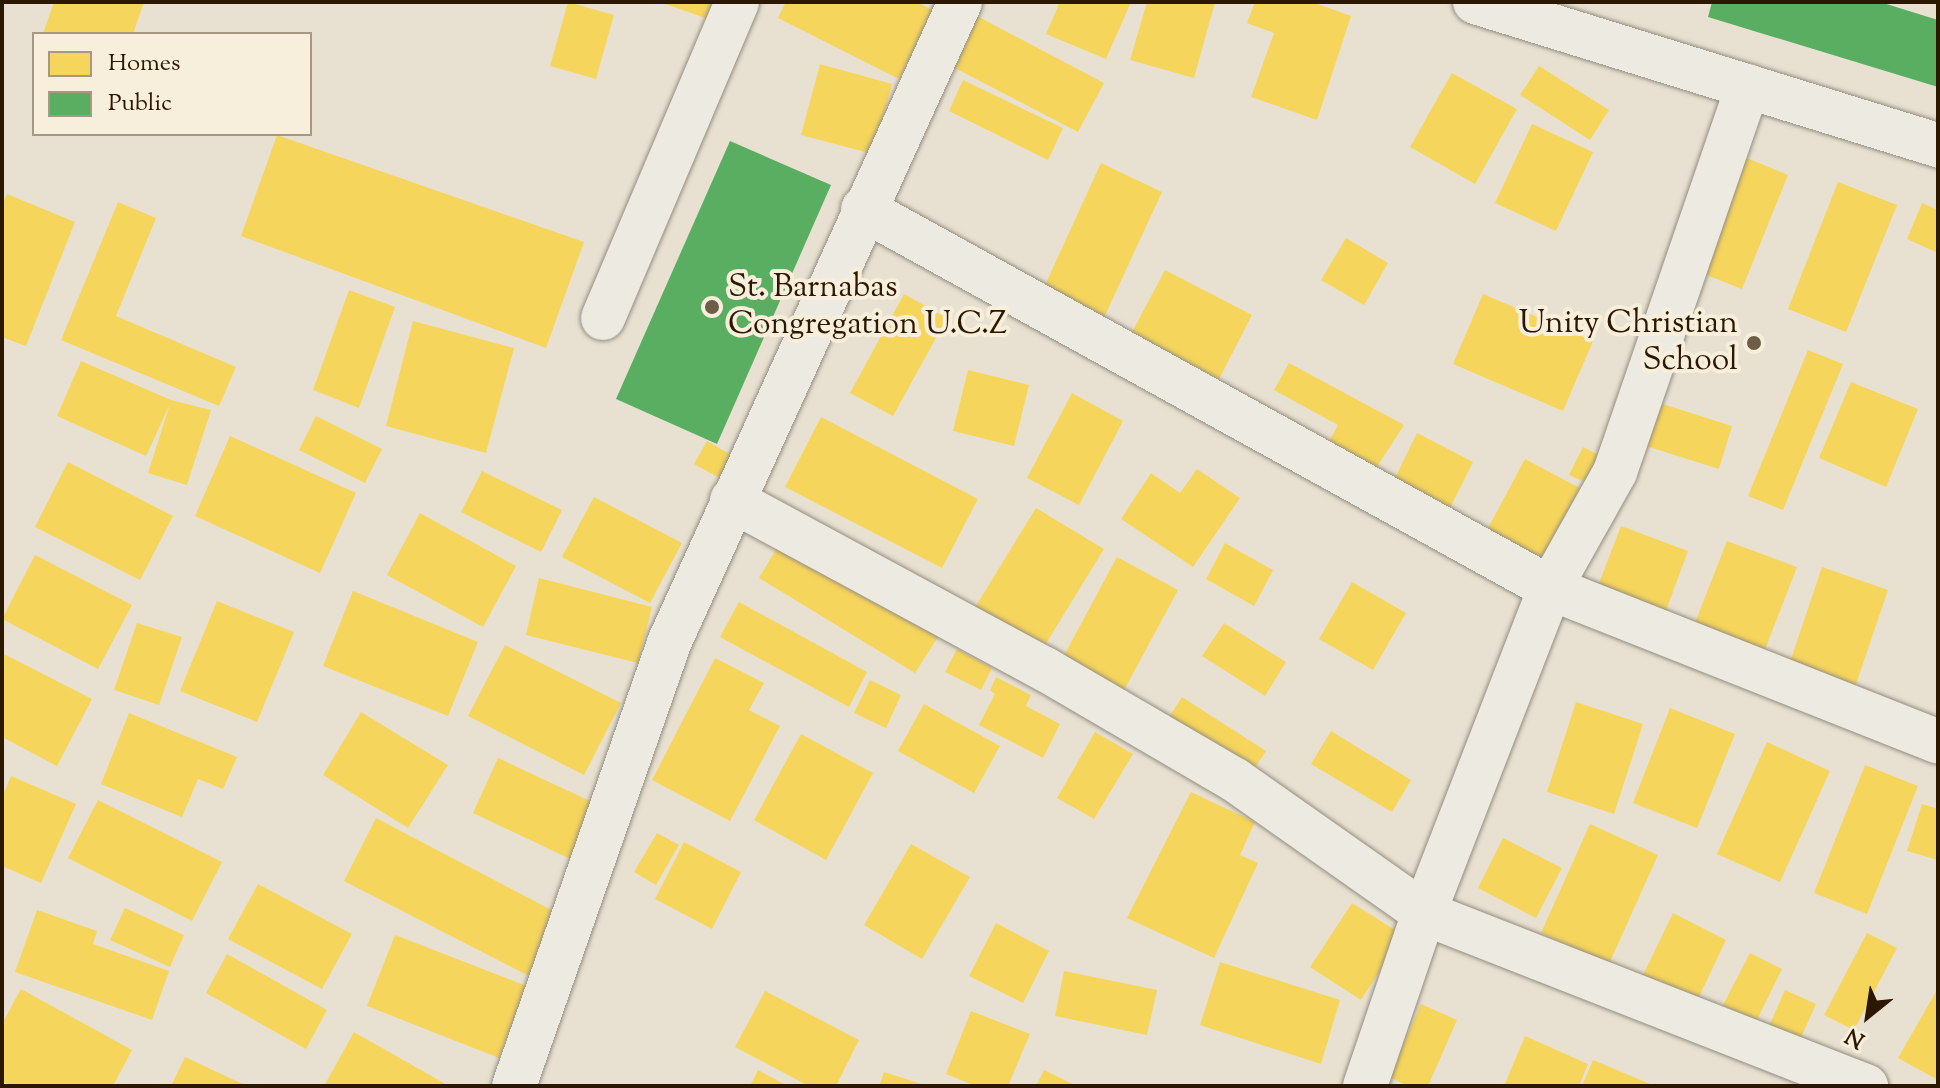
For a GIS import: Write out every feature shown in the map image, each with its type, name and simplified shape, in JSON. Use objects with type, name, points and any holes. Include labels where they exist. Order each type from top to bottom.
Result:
[{"type":"street","points":[[603,318],[737,2]]},
{"type":"street","points":[[514,1086],[645,707],[732,500],[960,2]]},
{"type":"street","points":[[1475,2],[1542,11],[1748,86],[1938,145]]},
{"type":"street","points":[[1365,1086],[1424,913],[1550,588],[1615,472],[1748,86]]},
{"type":"street","points":[[863,209],[1550,588],[1938,742]]},
{"type":"street","points":[[732,500],[1045,669],[1235,780],[1424,913],[1866,1086]]},
{"type":"building: Homes","points":[[54,2],[144,2],[134,32],[44,32]]},
{"type":"building: Homes","points":[[568,2],[614,15],[596,79],[550,66]]},
{"type":"building: Homes","points":[[660,2],[729,2],[722,24]]},
{"type":"building: Homes","points":[[786,2],[917,2],[934,11],[899,79],[778,18]]},
{"type":"building: Homes","points":[[1060,2],[1131,2],[1106,59],[1046,34]]},
{"type":"building: Homes","points":[[1147,2],[1215,2],[1194,78],[1130,60]]},
{"type":"building: Homes","points":[[1255,2],[1312,2],[1351,16],[1317,120],[1251,97],[1274,33],[1247,23]]},
{"type":"building: Homes","points":[[977,16],[1104,83],[1078,132],[951,66]]},
{"type":"building: Homes","points":[[820,64],[892,84],[873,154],[801,135]]},
{"type":"building: Homes","points":[[1539,66],[1609,110],[1590,140],[1520,95]]},
{"type":"building: Homes","points":[[1452,73],[1517,109],[1475,184],[1410,147]]},
{"type":"building: Homes","points":[[963,80],[1063,128],[1048,160],[949,111]]},
{"type":"building: Homes","points":[[1532,124],[1593,152],[1556,231],[1495,203]]},
{"type":"building: Homes","points":[[277,136],[280,136],[584,242],[546,348],[241,236]]},
{"type":"building: Homes","points":[[1735,153],[1788,175],[1742,289],[1689,268]]},
{"type":"building: Homes","points":[[1101,163],[1162,192],[1102,322],[1041,294]]},
{"type":"building: Homes","points":[[1838,182],[1897,205],[1846,332],[1788,309]]},
{"type":"building: Homes","points":[[7,194],[75,222],[26,346],[2,337],[2,206]]},
{"type":"building: Homes","points":[[118,202],[156,218],[116,316],[236,367],[219,406],[61,340]]},
{"type":"building: Homes","points":[[1922,203],[1938,210],[1938,253],[1907,239]]},
{"type":"building: Homes","points":[[1346,238],[1388,263],[1364,305],[1321,280]]},
{"type":"building: Homes","points":[[1165,270],[1252,315],[1219,379],[1131,334]]},
{"type":"building: Homes","points":[[349,290],[395,307],[359,408],[313,390]]},
{"type":"building: Homes","points":[[904,294],[947,318],[893,416],[850,393]]},
{"type":"building: Homes","points":[[1483,294],[1593,341],[1563,411],[1453,364]]},
{"type":"building: Homes","points":[[413,321],[514,348],[486,453],[386,426]]},
{"type":"building: Homes","points":[[1808,350],[1843,364],[1783,510],[1748,496]]},
{"type":"building: Homes","points":[[81,361],[171,400],[211,410],[187,485],[148,473],[170,404],[146,456],[57,416]]},
{"type":"building: Homes","points":[[1289,363],[1404,425],[1357,498],[1312,473],[1338,425],[1274,390]]},
{"type":"building: Homes","points":[[968,370],[1029,385],[1014,446],[953,431]]},
{"type":"building: Homes","points":[[1851,382],[1918,409],[1886,487],[1819,458]]},
{"type":"building: Homes","points":[[1072,393],[1123,421],[1079,505],[1027,478]]},
{"type":"building: Homes","points":[[1647,399],[1732,426],[1719,469],[1633,442]]},
{"type":"building: Homes","points":[[316,416],[382,449],[365,483],[299,450]]},
{"type":"building: Homes","points":[[821,417],[978,499],[942,568],[785,487]]},
{"type":"building: Homes","points":[[1417,433],[1473,462],[1447,514],[1391,486]]},
{"type":"building: Homes","points":[[230,436],[356,493],[320,573],[195,516]]},
{"type":"building: Homes","points":[[707,441],[740,460],[727,482],[694,464]]},
{"type":"building: Homes","points":[[1583,447],[1609,460],[1596,487],[1569,475]]},
{"type":"building: Homes","points":[[1525,459],[1591,494],[1544,581],[1479,545]]},
{"type":"building: Homes","points":[[68,462],[173,516],[140,580],[35,527]]},
{"type":"building: Homes","points":[[1197,469],[1240,498],[1193,567],[1121,519],[1151,473],[1180,493]]},
{"type":"building: Homes","points":[[482,471],[562,510],[541,552],[461,512]]},
{"type":"building: Homes","points":[[594,497],[682,543],[650,603],[562,557]]},
{"type":"building: Homes","points":[[1036,508],[1104,549],[1042,650],[974,609]]},
{"type":"building: Homes","points":[[420,513],[516,566],[483,627],[387,575]]},
{"type":"building: Homes","points":[[1621,526],[1688,551],[1664,616],[1596,591]]},
{"type":"building: Homes","points":[[782,539],[940,634],[915,673],[759,578]]},
{"type":"building: Homes","points":[[1727,541],[1797,567],[1759,665],[1689,638]]},
{"type":"building: Homes","points":[[1225,543],[1273,570],[1254,606],[1206,579]]},
{"type":"building: Homes","points":[[35,555],[132,605],[98,669],[2,619]]},
{"type":"building: Homes","points":[[1117,557],[1178,590],[1122,694],[1061,661]]},
{"type":"building: Homes","points":[[1822,567],[1888,590],[1853,693],[1787,671]]},
{"type":"building: Homes","points":[[539,578],[652,607],[638,663],[526,635]]},
{"type":"building: Homes","points":[[1352,582],[1406,613],[1373,670],[1319,639]]},
{"type":"building: Homes","points":[[353,591],[478,642],[448,716],[323,666]]},
{"type":"building: Homes","points":[[217,601],[294,632],[257,722],[180,691]]},
{"type":"building: Homes","points":[[739,602],[867,672],[849,707],[720,637]]},
{"type":"building: Homes","points":[[137,623],[182,637],[159,705],[114,690]]},
{"type":"building: Homes","points":[[1224,623],[1286,662],[1265,696],[1202,656]]},
{"type":"building: Homes","points":[[505,645],[621,703],[584,775],[468,716]]},
{"type":"building: Homes","points":[[957,649],[992,668],[981,690],[945,672]]},
{"type":"building: Homes","points":[[2,653],[92,699],[57,766],[2,737]]},
{"type":"building: Homes","points":[[715,658],[764,683],[749,710],[780,726],[730,821],[652,780]]},
{"type":"building: Homes","points":[[996,677],[1031,695],[1026,706],[1060,724],[1043,758],[979,725],[995,694],[990,690]]},
{"type":"building: Homes","points":[[870,680],[901,695],[886,728],[854,713]]},
{"type":"building: Homes","points":[[1182,697],[1266,751],[1244,784],[1160,731]]},
{"type":"building: Homes","points":[[1576,702],[1643,724],[1614,814],[1547,792]]},
{"type":"building: Homes","points":[[924,704],[1000,746],[974,793],[898,751]]},
{"type":"building: Homes","points":[[1670,708],[1735,734],[1697,828],[1633,803]]},
{"type":"building: Homes","points":[[361,712],[448,765],[408,828],[323,775]]},
{"type":"building: Homes","points":[[129,713],[237,757],[223,789],[198,779],[182,817],[101,784]]},
{"type":"building: Homes","points":[[1331,731],[1411,780],[1392,812],[1311,764]]},
{"type":"building: Homes","points":[[1095,732],[1133,754],[1094,819],[1057,798]]},
{"type":"building: Homes","points":[[801,734],[873,773],[826,860],[754,820]]},
{"type":"building: Homes","points":[[1767,742],[1830,771],[1780,882],[1717,854]]},
{"type":"building: Homes","points":[[498,758],[605,808],[579,863],[473,813]]},
{"type":"building: Homes","points":[[1865,765],[1918,786],[1867,914],[1814,893]]},
{"type":"building: Homes","points":[[11,776],[76,804],[41,883],[2,866],[2,797]]},
{"type":"building: Homes","points":[[1191,792],[1255,822],[1240,855],[1258,863],[1214,958],[1127,918]]},
{"type":"building: Homes","points":[[98,800],[222,862],[192,921],[68,858]]},
{"type":"building: Homes","points":[[1922,804],[1938,809],[1938,860],[1907,851]]},
{"type":"building: Homes","points":[[376,818],[563,916],[531,977],[344,881]]},
{"type":"building: Homes","points":[[1590,824],[1658,855],[1609,964],[1541,933]]},
{"type":"building: Homes","points":[[657,833],[679,845],[656,885],[634,872]]},
{"type":"building: Homes","points":[[1503,838],[1562,868],[1536,918],[1478,888]]},
{"type":"building: Homes","points":[[684,842],[741,872],[712,929],[655,899]]},
{"type":"building: Homes","points":[[911,844],[970,877],[922,959],[864,925]]},
{"type":"building: Homes","points":[[258,884],[352,934],[322,989],[228,939]]},
{"type":"building: Homes","points":[[1352,903],[1403,935],[1361,1000],[1310,967]]},
{"type":"building: Homes","points":[[125,908],[184,935],[170,967],[110,940]]},
{"type":"building: Homes","points":[[37,910],[97,931],[93,944],[169,971],[152,1020],[15,972]]},
{"type":"building: Homes","points":[[1673,913],[1726,940],[1696,1003],[1642,977]]},
{"type":"building: Homes","points":[[996,923],[1049,951],[1023,1003],[969,976]]},
{"type":"building: Homes","points":[[1867,933],[1897,948],[1854,1030],[1824,1015]]},
{"type":"building: Homes","points":[[395,935],[527,986],[499,1058],[367,1006]]},
{"type":"building: Homes","points":[[1750,953],[1782,969],[1756,1022],[1723,1005]]},
{"type":"building: Homes","points":[[227,954],[327,1010],[306,1049],[206,993]]},
{"type":"building: Homes","points":[[1220,962],[1340,1000],[1321,1064],[1200,1025]]},
{"type":"building: Homes","points":[[1064,971],[1157,990],[1147,1035],[1055,1016]]},
{"type":"building: Homes","points":[[1938,988],[1938,1080],[1898,1058]]},
{"type":"building: Homes","points":[[21,989],[132,1050],[113,1086],[12,1086],[2,1081],[2,1024]]},
{"type":"building: Homes","points":[[1785,990],[1816,1004],[1800,1040],[1769,1026]]},
{"type":"building: Homes","points":[[765,991],[859,1040],[836,1086],[809,1086],[735,1047]]},
{"type":"building: Homes","points":[[1421,1004],[1457,1020],[1428,1086],[1408,1086],[1389,1077]]},
{"type":"building: Homes","points":[[971,1011],[1030,1034],[1008,1086],[976,1086],[946,1074]]},
{"type":"building: Homes","points":[[354,1032],[449,1086],[324,1086]]},
{"type":"building: Homes","points":[[1525,1036],[1588,1064],[1579,1086],[1504,1086]]},
{"type":"building: Homes","points":[[185,1057],[247,1086],[171,1086]]},
{"type":"building: Homes","points":[[1593,1060],[1655,1086],[1582,1086]]},
{"type":"building: Homes","points":[[758,1070],[788,1086],[750,1086]]},
{"type":"building: Homes","points":[[1044,1070],[1077,1086],[1036,1086]]},
{"type":"building: Homes","points":[[884,1072],[925,1085],[925,1086],[879,1086]]},
{"type":"building: Public","points":[[1712,2],[1880,2],[1938,20],[1938,87],[1708,17]]},
{"type":"building: Public","points":[[730,141],[831,185],[717,444],[616,399]]},
{"type":"place","name":"St. Barnabas Congregation U.C.Z","points":[[712,307]]},
{"type":"place","name":"Unity Christian School","points":[[1754,343]]}]
